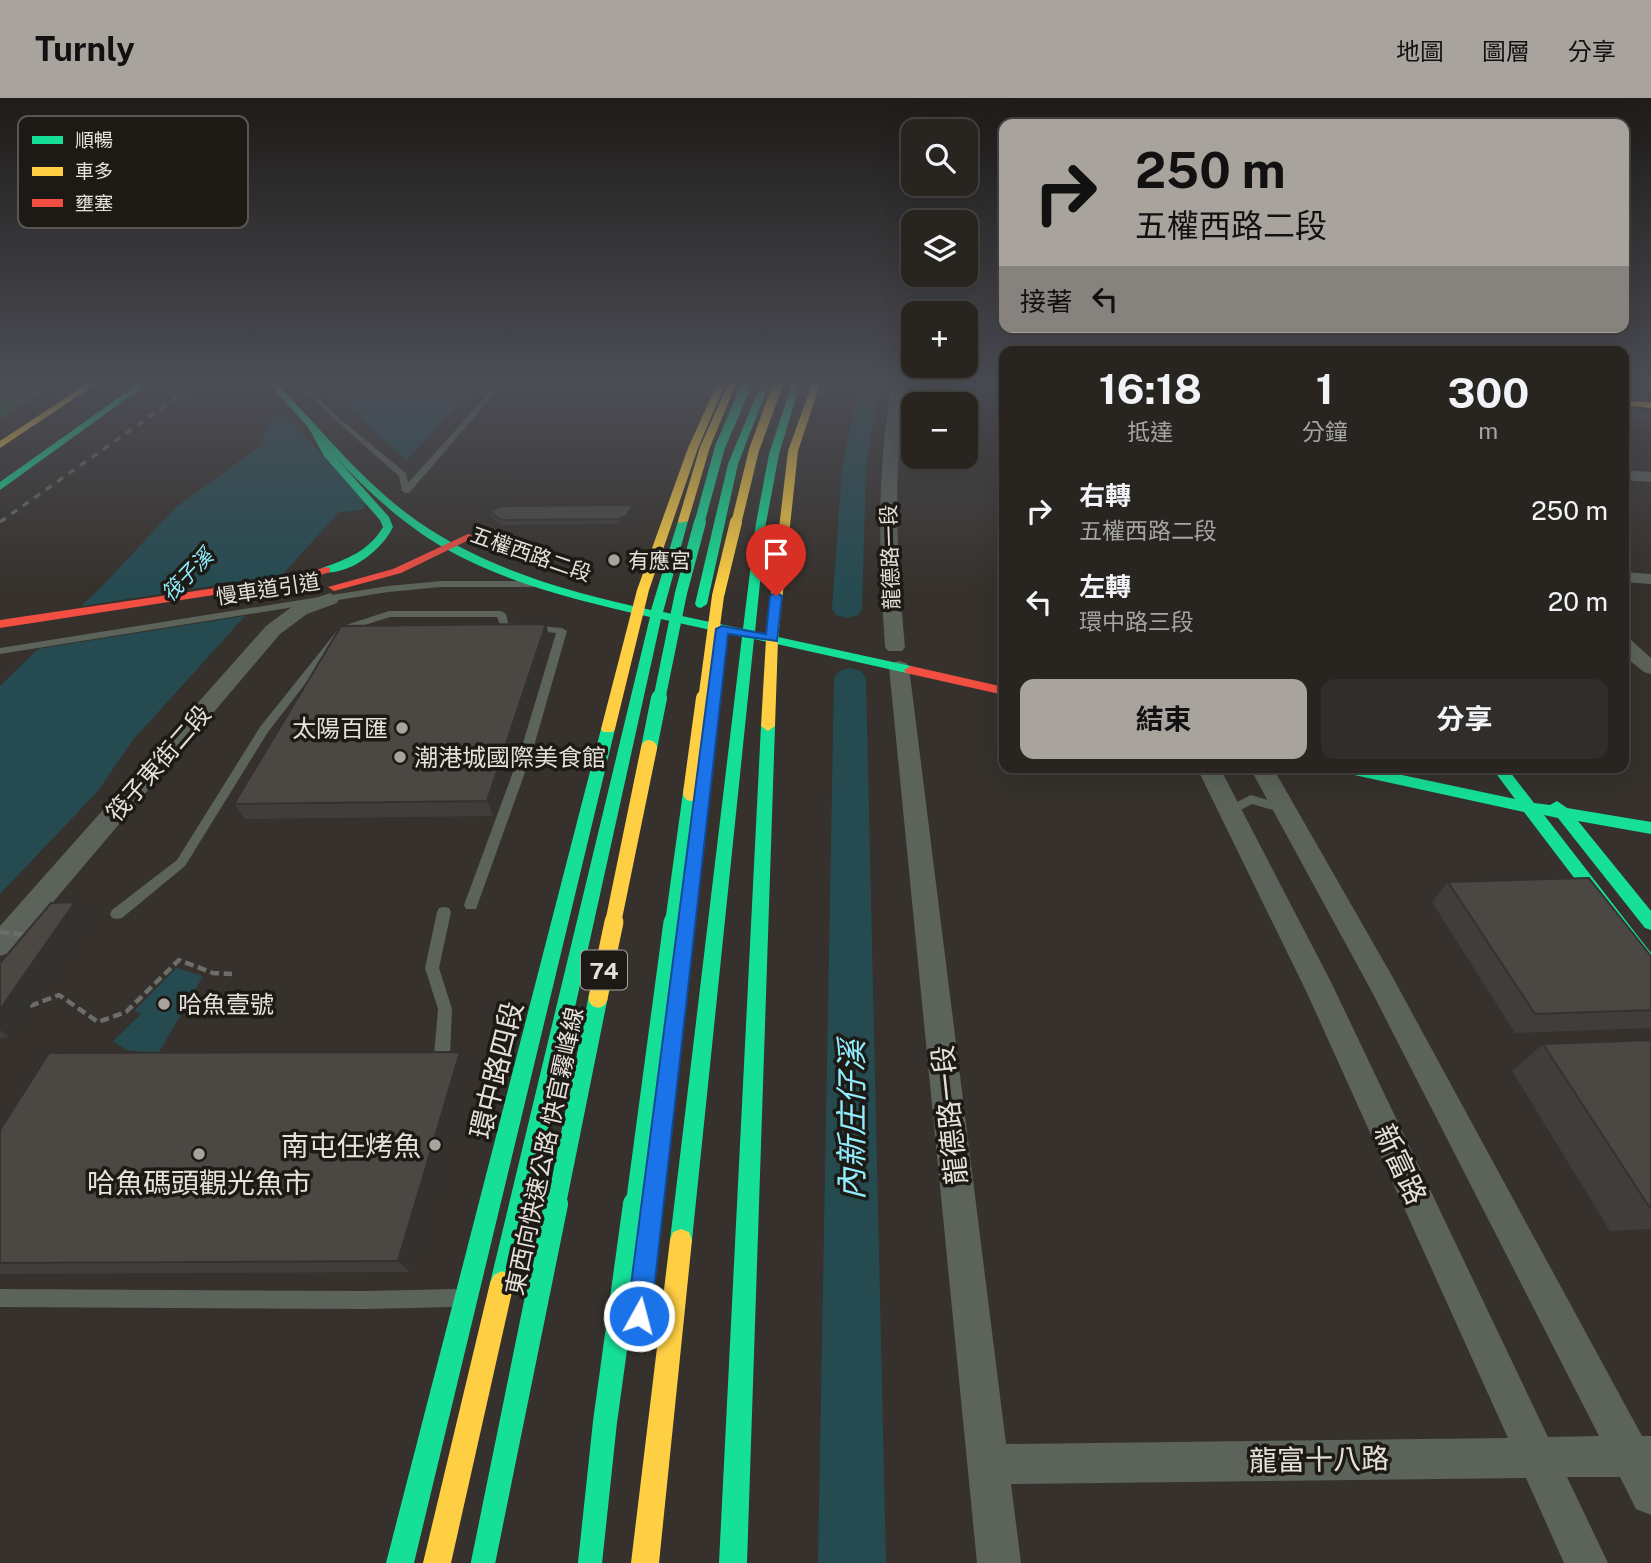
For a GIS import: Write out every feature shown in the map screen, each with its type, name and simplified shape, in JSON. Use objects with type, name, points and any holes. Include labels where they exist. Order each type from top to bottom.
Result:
[{"type":"main road","points":[[0,463],[16,452]]},
{"type":"main road","points":[[0,487],[48,452]]},
{"type":"main road","name":"五權西路二段","points":[[326,452],[382,506],[448,547],[544,584],[748,635],[896,652],[999,689]]},
{"type":"main road","points":[[368,452],[406,487]]},
{"type":"main road","name":"環中路四段","points":[[400,1563],[639,609],[637,588],[691,452]]},
{"type":"main road","points":[[437,1563],[657,613],[703,452]]},
{"type":"main road","name":"東西向快速公路 快官霧峰線","points":[[483,1563],[681,593],[712,473],[720,452]]},
{"type":"main road","points":[[695,603],[728,452]]},
{"type":"main road","points":[[656,795],[686,620],[695,603],[738,452]]},
{"type":"main road","name":"74","points":[[590,1563],[605,1422],[718,596],[753,452]]},
{"type":"main road","points":[[645,1563],[738,715],[761,523],[775,452]]},
{"type":"main road","points":[[733,1563],[772,639],[780,621],[793,452]]},
{"type":"main road","points":[[0,640],[300,586],[346,565],[382,541],[388,527],[382,506]]},
{"type":"main road","name":"五權西路二段","points":[[448,547],[478,538],[449,523]]},
{"type":"main road","points":[[0,624],[300,586],[349,584],[397,571],[448,547]]},
{"type":"main road","points":[[637,588],[780,621]]},
{"type":"main road","points":[[655,1179],[722,629],[695,603]]},
{"type":"main road","points":[[1368,773],[1528,807],[1651,828]]},
{"type":"main road","points":[[1503,773],[1651,966]]},
{"type":"main road","points":[[1485,778],[1530,785]]},
{"type":"main road","points":[[1548,795],[1651,923]]},
{"type":"street","name":"龍德路一段","points":[[889,452],[887,531],[896,652],[999,1563]]},
{"type":"street","points":[[1629,475],[1651,477]]},
{"type":"street","points":[[1629,577],[1651,579]]},
{"type":"street","name":"筏子東街二段","points":[[0,945],[273,630],[300,610],[330,598]]},
{"type":"street","points":[[1629,649],[1651,668]]},
{"type":"street","name":"新富路","points":[[1211,773],[1321,991],[1586,1563]]},
{"type":"street","points":[[1264,773],[1641,1456],[1651,1494]]},
{"type":"street","name":"龍富十八路","points":[[988,1464],[1641,1456]]},
{"type":"lane","points":[[371,452],[406,487],[438,452]]},
{"type":"lane","name":"慢車道引道","points":[[0,651],[388,589],[441,584],[544,584]]},
{"type":"lane","points":[[117,914],[181,863],[264,730],[343,629],[389,614],[501,614],[504,625],[562,631],[526,753],[471,905]]},
{"type":"lane","points":[[1230,811],[1251,799],[1284,809]]},
{"type":"lane","points":[[442,1056],[445,1009],[432,968],[444,912]]},
{"type":"lane","points":[[0,1298],[366,1300],[465,1297]]},
{"type":"path","points":[[0,932],[18,936],[35,934]]},
{"type":"path","points":[[30,1006],[59,995],[98,1022],[126,1012],[179,960],[212,973],[232,974]]},
{"type":"water","name":"筏子溪","points":[[252,452],[414,452],[361,510],[339,512],[133,740],[97,792],[0,894],[0,686],[108,580],[175,508]]},
{"type":"water","points":[[176,968],[203,976],[158,1054],[126,1050],[113,1041],[141,1014],[134,1011]]},
{"type":"pier","points":[[320,452],[397,452],[409,463],[370,506]]},
{"type":"pier","points":[[288,574],[251,615],[31,650],[76,607]]},
{"type":"building","points":[[500,506],[632,507],[626,516],[619,519],[500,520],[490,511]]},
{"type":"building","points":[[546,624],[487,801],[234,804],[341,626]]},
{"type":"building","points":[[1589,878],[1651,956],[1651,1010],[1535,1014],[1448,882]]},
{"type":"building","points":[[75,902],[0,1010],[0,963],[51,903]]},
{"type":"building","points":[[1651,1040],[1651,1208],[1650,1208],[1543,1044]]},
{"type":"building","name":"哈魚碼頭觀光魚市","points":[[460,1052],[398,1261],[0,1263],[0,1130],[49,1053]]},
{"type":"waterway","name":"內新庄仔溪","points":[[847,609],[857,452]]},
{"type":"waterway","name":"內新庄仔溪","points":[[850,678],[852,1563]]},
{"type":"railway","points":[[0,522],[99,452]]},
{"type":"traffic: fast","points":[[0,487],[48,452]]},
{"type":"traffic: fast","points":[[326,452],[385,519],[388,527],[370,551],[326,570]]},
{"type":"traffic: fast","points":[[336,452],[400,513],[451,547],[484,564],[598,601],[911,670]]},
{"type":"traffic: fast","points":[[649,748],[681,593],[719,452]]},
{"type":"traffic: fast","points":[[701,604],[738,452]]},
{"type":"traffic: fast","points":[[681,1240],[761,523],[775,452]]},
{"type":"traffic: fast","points":[[502,1283],[661,594],[683,521]]},
{"type":"traffic: fast","points":[[733,1563],[768,726]]},
{"type":"traffic: fast","points":[[400,1563],[608,729]]},
{"type":"traffic: fast","points":[[1367,773],[1486,800],[1651,828]]},
{"type":"traffic: fast","points":[[1503,773],[1651,966]]},
{"type":"traffic: fast","points":[[590,1563],[605,1422],[691,793]]},
{"type":"traffic: fast","points":[[1557,806],[1651,923]]},
{"type":"traffic: fast","points":[[483,1563],[598,998]]},
{"type":"traffic: slow","points":[[608,729],[643,590],[691,452]]},
{"type":"traffic: slow","points":[[683,521],[703,452]]},
{"type":"traffic: slow","points":[[691,793],[718,596],[753,452]]},
{"type":"traffic: slow","points":[[768,726],[772,639],[793,452]]},
{"type":"traffic: slow","points":[[598,998],[649,748]]},
{"type":"traffic: slow","points":[[645,1563],[681,1240]]},
{"type":"traffic: slow","points":[[437,1563],[502,1283]]},
{"type":"traffic: jam","points":[[334,587],[397,571],[472,536]]},
{"type":"traffic: jam","points":[[0,624],[298,579],[326,570]]},
{"type":"traffic: jam","points":[[911,670],[999,690]]},
{"type":"place","name":"有應宮","points":[[614,560]]},
{"type":"place","name":"太陽百匯","points":[[402,728]]},
{"type":"place","name":"潮港城國際美食館","points":[[400,757]]},
{"type":"place","name":"哈魚壹號","points":[[164,1004]]},
{"type":"place","name":"南屯任烤魚","points":[[435,1145]]},
{"type":"place","name":"哈魚碼頭觀光魚市","points":[[199,1154]]},
{"type":"route","points":[[639,1316],[722,629],[772,639],[776,596]]}]
